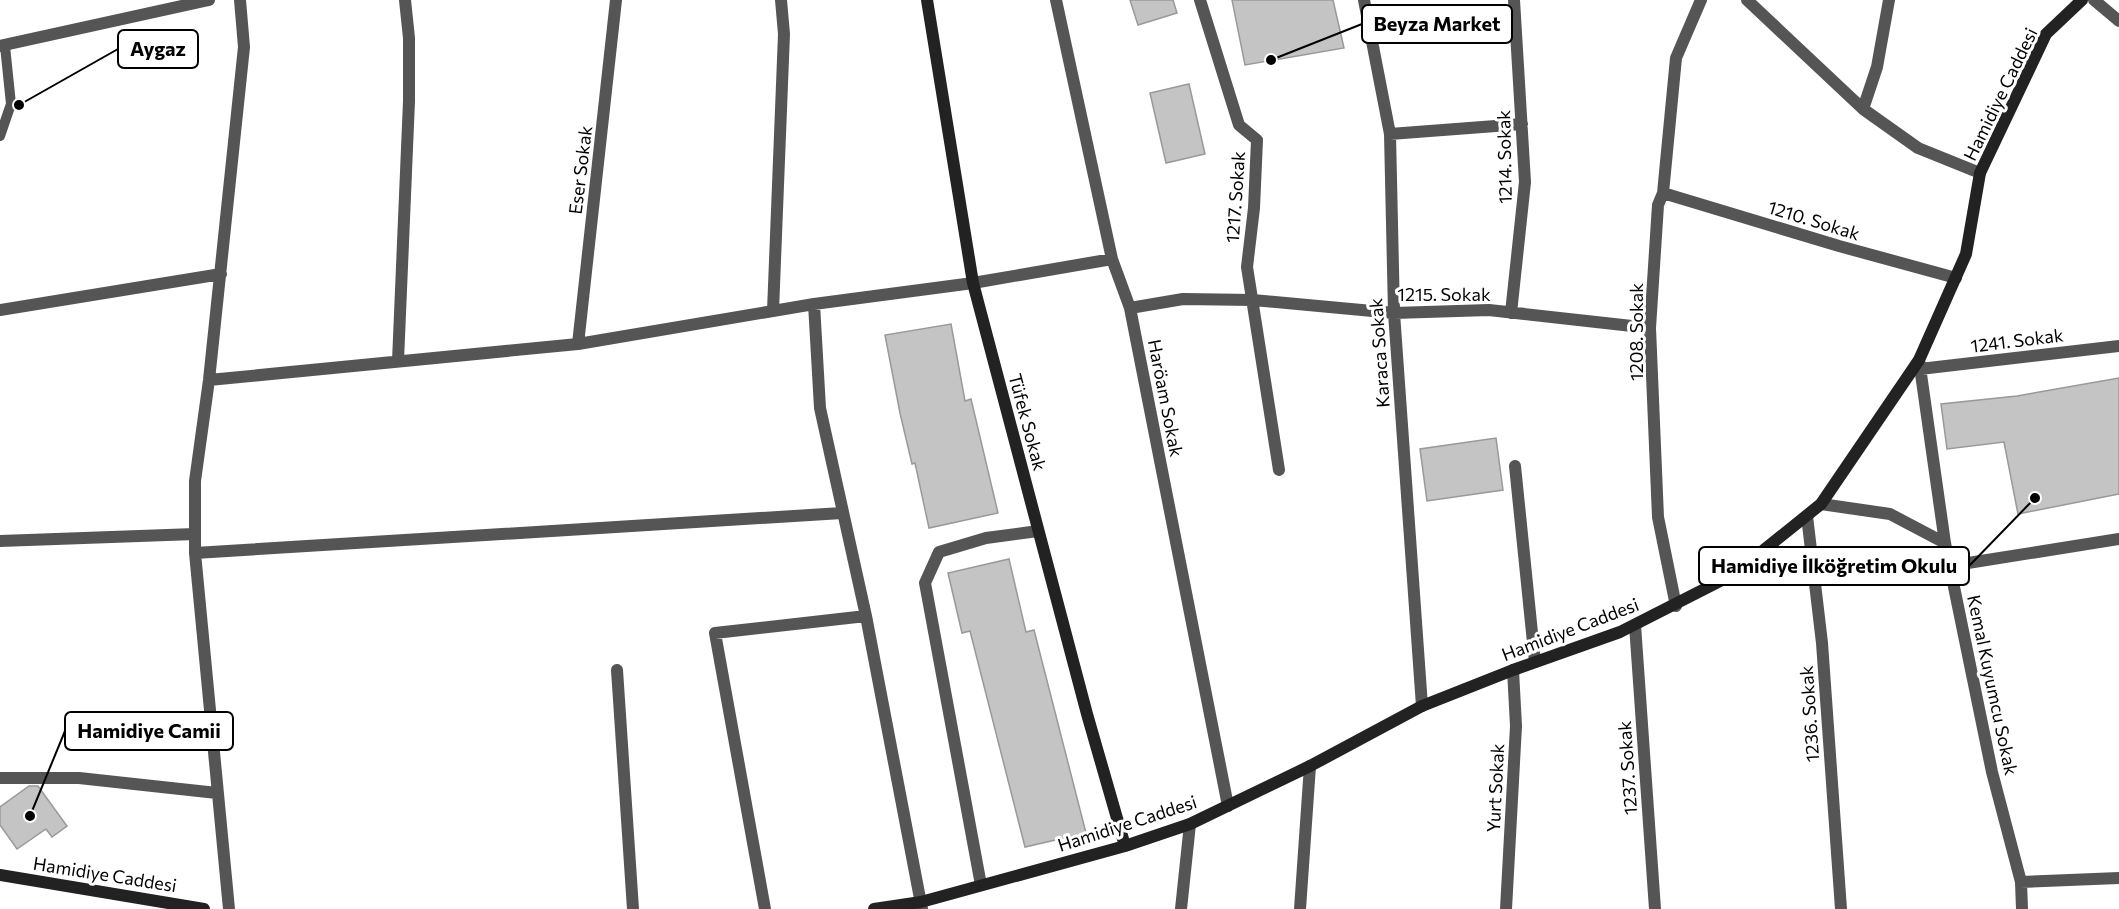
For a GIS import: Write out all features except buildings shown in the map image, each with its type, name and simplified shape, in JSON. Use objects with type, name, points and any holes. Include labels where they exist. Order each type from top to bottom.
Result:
[{"type":"street","points":[[3,46],[209,0]]},
{"type":"street","points":[[229,909],[195,553],[195,480],[221,274],[244,47],[240,0]]},
{"type":"street","points":[[399,362],[409,101],[409,38],[405,0]]},
{"type":"street","name":"Eser Sokak","points":[[578,344],[616,0]]},
{"type":"street","points":[[773,311],[784,34],[781,0]]},
{"type":"street","name":"Tüfek Sokak","points":[[927,0],[973,283],[1038,531],[1125,846]]},
{"type":"street","name":"Haröam Sokak","points":[[1056,0],[1112,259],[1130,308],[1228,806]]},
{"type":"street","name":"1217. Sokak","points":[[1200,0],[1239,125],[1257,140],[1254,208],[1247,267],[1253,300]]},
{"type":"street","name":"Karaca Sokak","points":[[1364,0],[1390,134],[1394,313],[1422,706]]},
{"type":"street","name":"1214. Sokak","points":[[1511,313],[1525,182],[1514,0]]},
{"type":"street","name":"1208. Sokak","points":[[1676,606],[1658,517],[1650,328],[1658,205],[1664,193],[1676,58],[1701,0]]},
{"type":"street","points":[[1746,0],[1863,110],[1918,147],[1980,173]]},
{"type":"street","points":[[1863,110],[1877,67],[1889,0]]},
{"type":"street","name":"Hamidiye Caddesi","points":[[874,909],[921,905],[981,885],[1125,846],[1190,824],[1310,766],[1422,706],[1635,625],[1676,606],[1734,574],[1821,504],[1920,364],[1966,254],[1980,173],[2046,34],[2082,0]]},
{"type":"street","points":[[2094,0],[2119,21]]},
{"type":"street","points":[[1390,134],[1522,124]]},
{"type":"street","name":"1210. Sokak","points":[[1664,193],[1839,246],[1956,278]]},
{"type":"street","points":[[209,380],[578,344],[814,304],[973,283],[1112,259]]},
{"type":"street","points":[[0,310],[221,274]]},
{"type":"street","name":"1215. Sokak","points":[[1130,308],[1183,299],[1253,300],[1394,313],[1490,310],[1650,328]]},
{"type":"street","points":[[1253,300],[1279,470]]},
{"type":"street","points":[[814,304],[820,408],[866,616],[921,905]]},
{"type":"street","name":"1241. Sokak","points":[[1920,364],[2119,346]]},
{"type":"street","name":"Kemal Kuyumcu Sokak","points":[[1920,364],[1949,566],[1992,772],[2021,882],[2022,909]]},
{"type":"street","points":[[1515,466],[1535,662]]},
{"type":"street","points":[[1821,504],[1890,514],[1945,543]]},
{"type":"street","points":[[195,553],[843,513]]},
{"type":"street","name":"1236. Sokak","points":[[1807,516],[1822,643],[1841,909]]},
{"type":"street","points":[[981,885],[925,583],[939,552],[986,538],[1038,531]]},
{"type":"street","points":[[0,541],[195,534]]},
{"type":"street","points":[[1949,566],[2119,539]]},
{"type":"street","points":[[765,909],[714,633],[866,616]]},
{"type":"street","name":"1237. Sokak","points":[[1635,625],[1655,909]]},
{"type":"street","points":[[617,670],[633,909]]},
{"type":"street","name":"Yurt Sokak","points":[[1506,909],[1516,726],[1513,670]]},
{"type":"street","points":[[1300,909],[1310,766]]},
{"type":"street","points":[[0,778],[79,778],[217,793]]},
{"type":"street","points":[[1181,909],[1190,824]]},
{"type":"street","name":"Hamidiye Caddesi","points":[[0,875],[204,909]]},
{"type":"street","points":[[2021,882],[2119,878]]},
{"type":"lane","points":[[0,136],[11,104],[3,46]]},
{"type":"place","name":"Beyza Market","points":[[1271,60]]},
{"type":"place","name":"Aygaz","points":[[19,105]]},
{"type":"place","name":"Hamidiye İlköğretim Okulu","points":[[2035,498]]},
{"type":"place","name":"Hamidiye Camii","points":[[30,816]]}]
